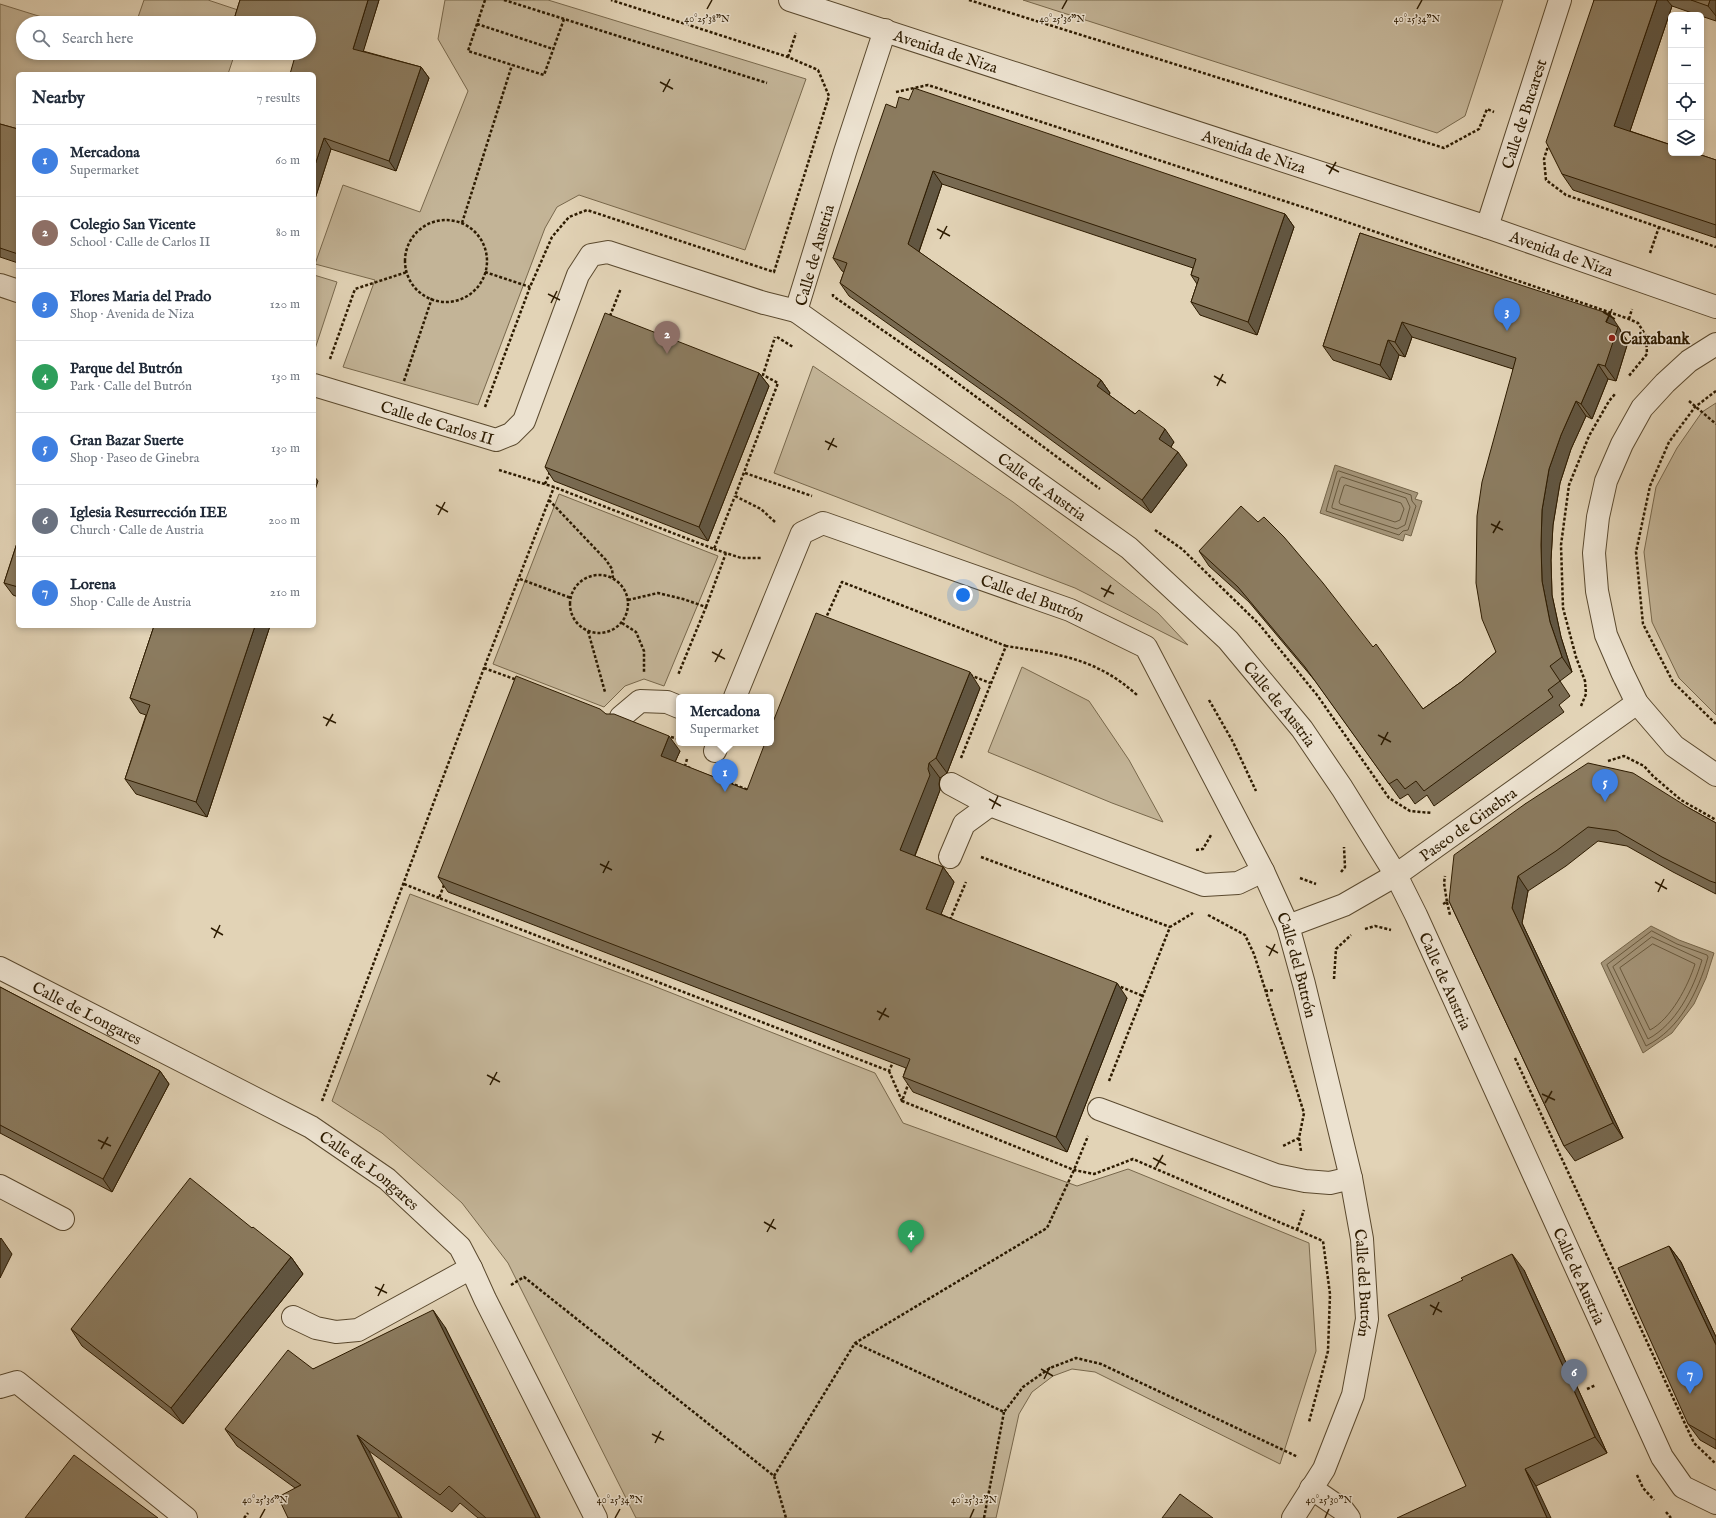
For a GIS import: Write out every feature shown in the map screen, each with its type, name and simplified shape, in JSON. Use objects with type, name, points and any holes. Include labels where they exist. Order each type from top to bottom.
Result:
[{"type":"street","name":"Avenida de Niza","points":[[790,0],[1487,227],[1716,308]]},
{"type":"street","name":"Calle de Bucarest","points":[[1487,227],[1560,0]]},
{"type":"street","name":"Calle de Austria","points":[[885,30],[845,152],[796,311],[1129,548],[1228,640],[1302,729],[1342,788],[1396,875],[1420,923],[1662,1457],[1683,1488],[1716,1503]]},
{"type":"street","name":"Calle de Carlos II","points":[[316,386],[496,440],[511,434],[524,421],[578,275],[591,255],[608,252],[764,303],[796,311]]},
{"type":"street","points":[[0,285],[16,290]]},
{"type":"street","points":[[1716,344],[1689,361],[1665,383],[1642,408],[1622,444],[1606,481],[1598,517],[1594,553],[1597,591],[1606,635],[1637,703],[1674,746],[1716,775]]},
{"type":"street","name":"Calle del Butrón","points":[[736,694],[802,533],[823,523],[1070,610],[1146,647],[1262,871],[1288,926],[1304,984],[1351,1178],[1362,1239],[1367,1319],[1353,1394],[1324,1469],[1293,1518]]},
{"type":"street","points":[[620,717],[640,701],[667,702],[676,706]]},
{"type":"street","name":"Paseo de Ginebra","points":[[1288,926],[1344,905],[1396,875],[1637,703]]},
{"type":"street","points":[[951,784],[990,805],[1204,885],[1238,883],[1262,871]]},
{"type":"street","points":[[950,857],[964,824],[990,805]]},
{"type":"street","name":"Calle de Longares","points":[[0,968],[311,1127],[387,1179],[460,1248],[596,1518]]},
{"type":"street","points":[[1099,1109],[1276,1175],[1305,1181],[1330,1183],[1351,1178]]},
{"type":"street","points":[[0,1186],[63,1219]]},
{"type":"street","points":[[293,1317],[316,1328],[336,1332],[358,1330],[471,1268]]},
{"type":"street","points":[[0,1387],[17,1382],[68,1421],[186,1518]]},
{"type":"street","points":[[1311,1488],[1343,1510],[1349,1518]]},
{"type":"path","points":[[485,0],[468,51],[544,75],[564,19]]},
{"type":"path","points":[[504,0],[512,1],[564,19],[767,83]]},
{"type":"path","points":[[611,0],[788,57],[818,70],[829,96],[774,272]]},
{"type":"path","points":[[969,0],[1444,148],[1479,130],[1487,109],[1521,121]]},
{"type":"path","points":[[477,24],[553,49]]},
{"type":"path","points":[[462,223],[512,65]]},
{"type":"path","points":[[890,95],[897,91],[928,85],[1315,211],[1629,319],[1638,323],[1646,336],[1647,354],[1627,379]]},
{"type":"path","points":[[1551,138],[1544,159],[1546,180],[1566,195],[1716,247]]},
{"type":"path","points":[[444,220],[462,223],[474,231],[482,240],[486,254],[486,272],[482,281],[475,290],[463,297],[451,301],[441,301],[423,295],[411,281],[407,272],[406,258],[408,246],[415,234],[426,225],[444,220]]},
{"type":"path","points":[[329,362],[355,289],[407,272]]},
{"type":"path","points":[[486,272],[530,287]]},
{"type":"path","points":[[832,290],[833,296],[936,367],[1106,493]]},
{"type":"path","points":[[402,385],[432,298]]},
{"type":"path","points":[[763,375],[776,337],[769,335]]},
{"type":"path","points":[[714,549],[778,383],[756,373]]},
{"type":"path","points":[[1580,708],[1586,694],[1585,681],[1576,657],[1563,608],[1561,545],[1569,485],[1589,436],[1609,401],[1618,390]]},
{"type":"path","points":[[1716,391],[1695,406],[1669,442],[1650,486],[1636,552],[1644,624],[1673,682],[1716,724]]},
{"type":"path","points":[[545,484],[550,470]]},
{"type":"path","points":[[320,1105],[484,668],[520,579],[554,487],[741,558],[765,557]]},
{"type":"path","points":[[735,496],[761,509],[774,521],[778,527]]},
{"type":"path","points":[[549,500],[606,560],[612,569],[613,578]]},
{"type":"path","points":[[1150,526],[1182,549],[1259,624],[1317,695],[1389,798],[1410,811],[1432,813],[1438,810]]},
{"type":"path","points":[[676,681],[726,553]]},
{"type":"path","points":[[604,575],[613,578],[620,583],[628,600],[628,608],[622,623],[615,629],[606,633],[597,634],[581,628],[572,614],[571,598],[579,583],[587,578],[604,575]]},
{"type":"path","points":[[520,579],[571,598]]},
{"type":"path","points":[[822,627],[842,582],[1006,646],[1062,654],[1094,665],[1128,687],[1138,696]]},
{"type":"path","points":[[628,600],[658,593],[683,599],[706,607]]},
{"type":"path","points":[[825,620],[832,623]]},
{"type":"path","points":[[622,623],[636,632],[644,651],[644,679]]},
{"type":"path","points":[[588,631],[607,699]]},
{"type":"path","points":[[951,784],[1006,646]]},
{"type":"path","points":[[484,668],[524,682]]},
{"type":"path","points":[[969,675],[990,683]]},
{"type":"path","points":[[688,759],[685,766],[692,768]]},
{"type":"path","points":[[714,776],[755,792]]},
{"type":"path","points":[[1192,851],[1203,849],[1213,832]]},
{"type":"path","points":[[977,856],[1170,927]]},
{"type":"path","points":[[948,925],[966,881]]},
{"type":"path","points":[[439,898],[445,883]]},
{"type":"path","points":[[404,884],[890,1071]]},
{"type":"path","points":[[1447,902],[1450,918]]},
{"type":"path","points":[[774,1476],[855,1343],[1047,1228],[1074,1170],[1099,1109],[1170,927],[1192,913],[1199,913]]},
{"type":"path","points":[[1205,914],[1245,935],[1254,954],[1304,1113],[1299,1138],[1278,1148]]},
{"type":"path","points":[[1114,984],[1143,996]]},
{"type":"path","points":[[1514,1055],[1694,1443],[1716,1464]]},
{"type":"path","points":[[895,1057],[890,1071],[902,1101],[1074,1170],[1094,1174],[1133,1159],[1323,1241],[1330,1294],[1328,1351],[1308,1427]]},
{"type":"path","points":[[902,1101],[910,1080]]},
{"type":"path","points":[[855,1343],[1004,1412]]},
{"type":"path","points":[[984,1518],[1004,1412],[1023,1387],[1050,1368],[1076,1358],[1101,1364],[1299,1458]]},
{"type":"path","points":[[1587,1389],[1596,1385]]},
{"type":"path","points":[[1295,1464],[1299,1458],[1301,1450]]},
{"type":"path","points":[[244,1518],[248,1513]]},
{"type":"shaded area","points":[[144,0],[208,0],[247,13],[246,16],[138,16]]},
{"type":"shaded area","points":[[445,0],[548,0],[806,79],[745,250],[579,195],[557,207],[545,228],[478,405],[343,367],[375,280],[316,264],[316,261],[343,185],[420,212],[468,91],[438,39]]},
{"type":"shaded area","points":[[1023,0],[1503,0],[1465,116],[1437,133]]},
{"type":"shaded area","points":[[0,4],[39,16],[16,16],[16,60],[233,60],[229,72],[16,72],[16,137],[0,132]]},
{"type":"shaded area","points":[[316,276],[337,282],[316,346]]},
{"type":"shaded area","points":[[813,366],[1013,502],[1158,613],[1188,645],[1075,588],[774,473]]},
{"type":"shaded area","points":[[1716,403],[1716,715],[1679,678],[1652,622],[1644,552],[1656,487],[1677,448],[1702,412]]},
{"type":"shaded area","points":[[559,494],[718,556],[664,686],[644,679],[625,686],[604,707],[493,664]]},
{"type":"shaded area","points":[[1022,667],[1089,701],[1129,760],[1163,822],[1112,803],[988,752]]},
{"type":"shaded area","points":[[410,894],[646,983],[875,1073],[903,1123],[1077,1186],[1128,1169],[1309,1243],[1316,1351],[1280,1464],[1095,1372],[1072,1369],[1053,1376],[1032,1392],[1019,1414],[996,1518],[636,1518],[508,1263],[462,1203],[382,1133],[332,1101]]},
{"type":"water","points":[[1335,465],[1418,493],[1415,499],[1422,501],[1411,536],[1405,534],[1403,541],[1320,513]]},
{"type":"water","points":[[1651,926],[1679,940],[1714,953],[1706,978],[1694,1004],[1672,1033],[1643,1053],[1601,963]]},
{"type":"building","points":[[240,0],[368,0],[353,49],[421,67],[389,161],[324,138],[316,162],[316,72],[291,72],[294,60],[316,60],[316,16],[235,16]]},
{"type":"building","points":[[1594,0],[1657,0],[1614,126],[1668,144],[1668,156],[1704,156],[1716,160],[1716,225],[1562,174],[1546,142]]},
{"type":"building","points":[[1691,0],[1710,0],[1708,6]]},
{"type":"building","points":[[914,88],[1285,214],[1248,322],[1191,302],[1199,278],[1191,275],[1196,259],[933,171],[908,244],[1101,380],[1097,386],[1135,414],[1139,410],[1165,429],[1159,439],[1178,452],[1142,500],[1012,405],[840,283],[847,263],[833,258],[886,104],[896,108],[899,97],[909,100]]},
{"type":"building","points":[[0,124],[16,128],[16,253],[0,248]]},
{"type":"building","points":[[1360,233],[1610,314],[1606,322],[1618,327],[1605,366],[1598,364],[1581,404],[1576,401],[1561,435],[1549,469],[1542,510],[1542,581],[1550,622],[1562,657],[1550,666],[1560,681],[1548,690],[1553,697],[1424,791],[1416,781],[1405,789],[1397,779],[1389,784],[1305,667],[1238,587],[1199,551],[1241,506],[1258,522],[1264,517],[1284,537],[1323,583],[1373,647],[1376,644],[1423,709],[1461,682],[1496,652],[1482,619],[1476,583],[1477,516],[1482,482],[1516,358],[1402,322],[1395,342],[1388,340],[1380,365],[1323,346]]},
{"type":"building","points":[[605,313],[759,373],[699,527],[545,467]]},
{"type":"building","points":[[16,546],[16,586],[4,583]]},
{"type":"building","points":[[816,613],[970,672],[936,758],[929,763],[928,769],[930,775],[900,850],[943,867],[926,909],[1117,983],[1056,1137],[903,1077],[910,1059],[438,877],[516,676],[600,709],[606,714],[614,714],[669,736],[661,756],[747,790],[764,746],[774,746],[774,719]]},
{"type":"building","points":[[153,628],[254,628],[196,802],[125,779],[150,705],[130,698]]},
{"type":"building","points":[[1588,763],[1633,773],[1716,823],[1716,883],[1662,857],[1617,831],[1588,827],[1556,851],[1518,876],[1512,908],[1613,1123],[1564,1146],[1449,901],[1454,855],[1525,804]]},
{"type":"building","points":[[0,987],[160,1071],[103,1179],[0,1125]]},
{"type":"building","points":[[190,1178],[291,1257],[171,1408],[71,1329]]},
{"type":"building","points":[[1669,1246],[1716,1345],[1716,1440],[1688,1424],[1618,1268]]},
{"type":"building","points":[[1512,1254],[1595,1437],[1525,1469],[1547,1518],[1397,1518],[1466,1486],[1388,1315],[1463,1280],[1461,1278]]},
{"type":"building","points":[[433,1310],[536,1518],[486,1518],[449,1486],[440,1495],[357,1435],[399,1518],[288,1518],[278,1497],[301,1485],[225,1429],[288,1350],[313,1369]]},
{"type":"building","points":[[74,1455],[158,1518],[25,1518]]},
{"type":"building","points":[[1180,1494],[1213,1518],[1162,1518]]},
{"type":"place","name":"Flores Maria del Prado","points":[[1507,331]]},
{"type":"place","name":"Caixabank","points":[[1612,338]]},
{"type":"place","name":"Colegio San Vicente","points":[[667,354]]},
{"type":"place","name":"Mercadona","points":[[725,792]]},
{"type":"place","name":"Gran Bazar Suerte","points":[[1605,802]]},
{"type":"place","name":"Parque del Butrón","points":[[911,1253]]},
{"type":"place","name":"Iglesia Resurrección IEE","points":[[1574,1392]]},
{"type":"place","name":"Lorena","points":[[1690,1394]]}]
